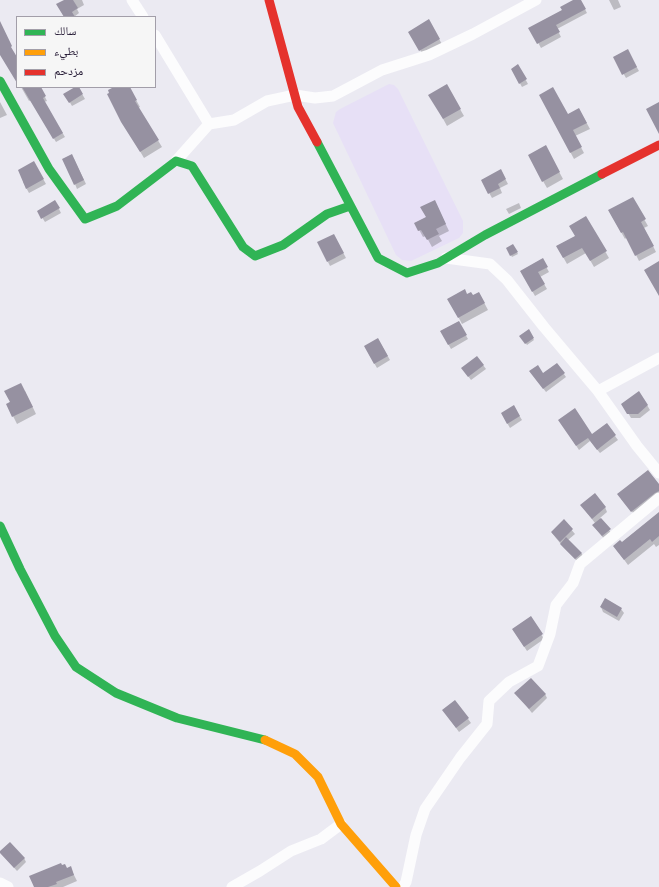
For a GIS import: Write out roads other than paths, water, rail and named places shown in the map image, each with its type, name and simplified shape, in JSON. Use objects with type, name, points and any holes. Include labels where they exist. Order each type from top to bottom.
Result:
[{"type":"street","points":[[132,0],[142,16]]},
{"type":"street","points":[[269,0],[298,107],[378,258],[407,273],[438,263],[485,234],[659,145]]},
{"type":"street","points":[[0,81],[49,168],[85,219],[117,206],[176,161],[209,124],[234,120],[267,102],[295,95],[315,98],[333,96],[382,70],[430,55],[536,0]]},
{"type":"street","points":[[156,37],[209,124]]},
{"type":"street","points":[[176,161],[192,166],[244,247],[255,256],[283,245],[327,214],[350,206]]},
{"type":"street","points":[[446,258],[490,264],[507,280],[598,391],[637,446],[659,473]]},
{"type":"street","points":[[598,391],[659,358]]},
{"type":"street","points":[[403,887],[406,882],[416,835],[425,809],[460,758],[487,724],[489,702],[509,682],[538,666],[550,634],[556,605],[573,583],[580,564],[659,498]]},
{"type":"street","points":[[0,526],[20,569],[55,636],[76,666],[116,693],[177,718],[268,741],[295,754],[318,777],[341,824],[396,887]]},
{"type":"street","points":[[232,887],[291,851],[321,838],[341,824]]},
{"type":"street","points":[[0,883],[8,887]]}]
